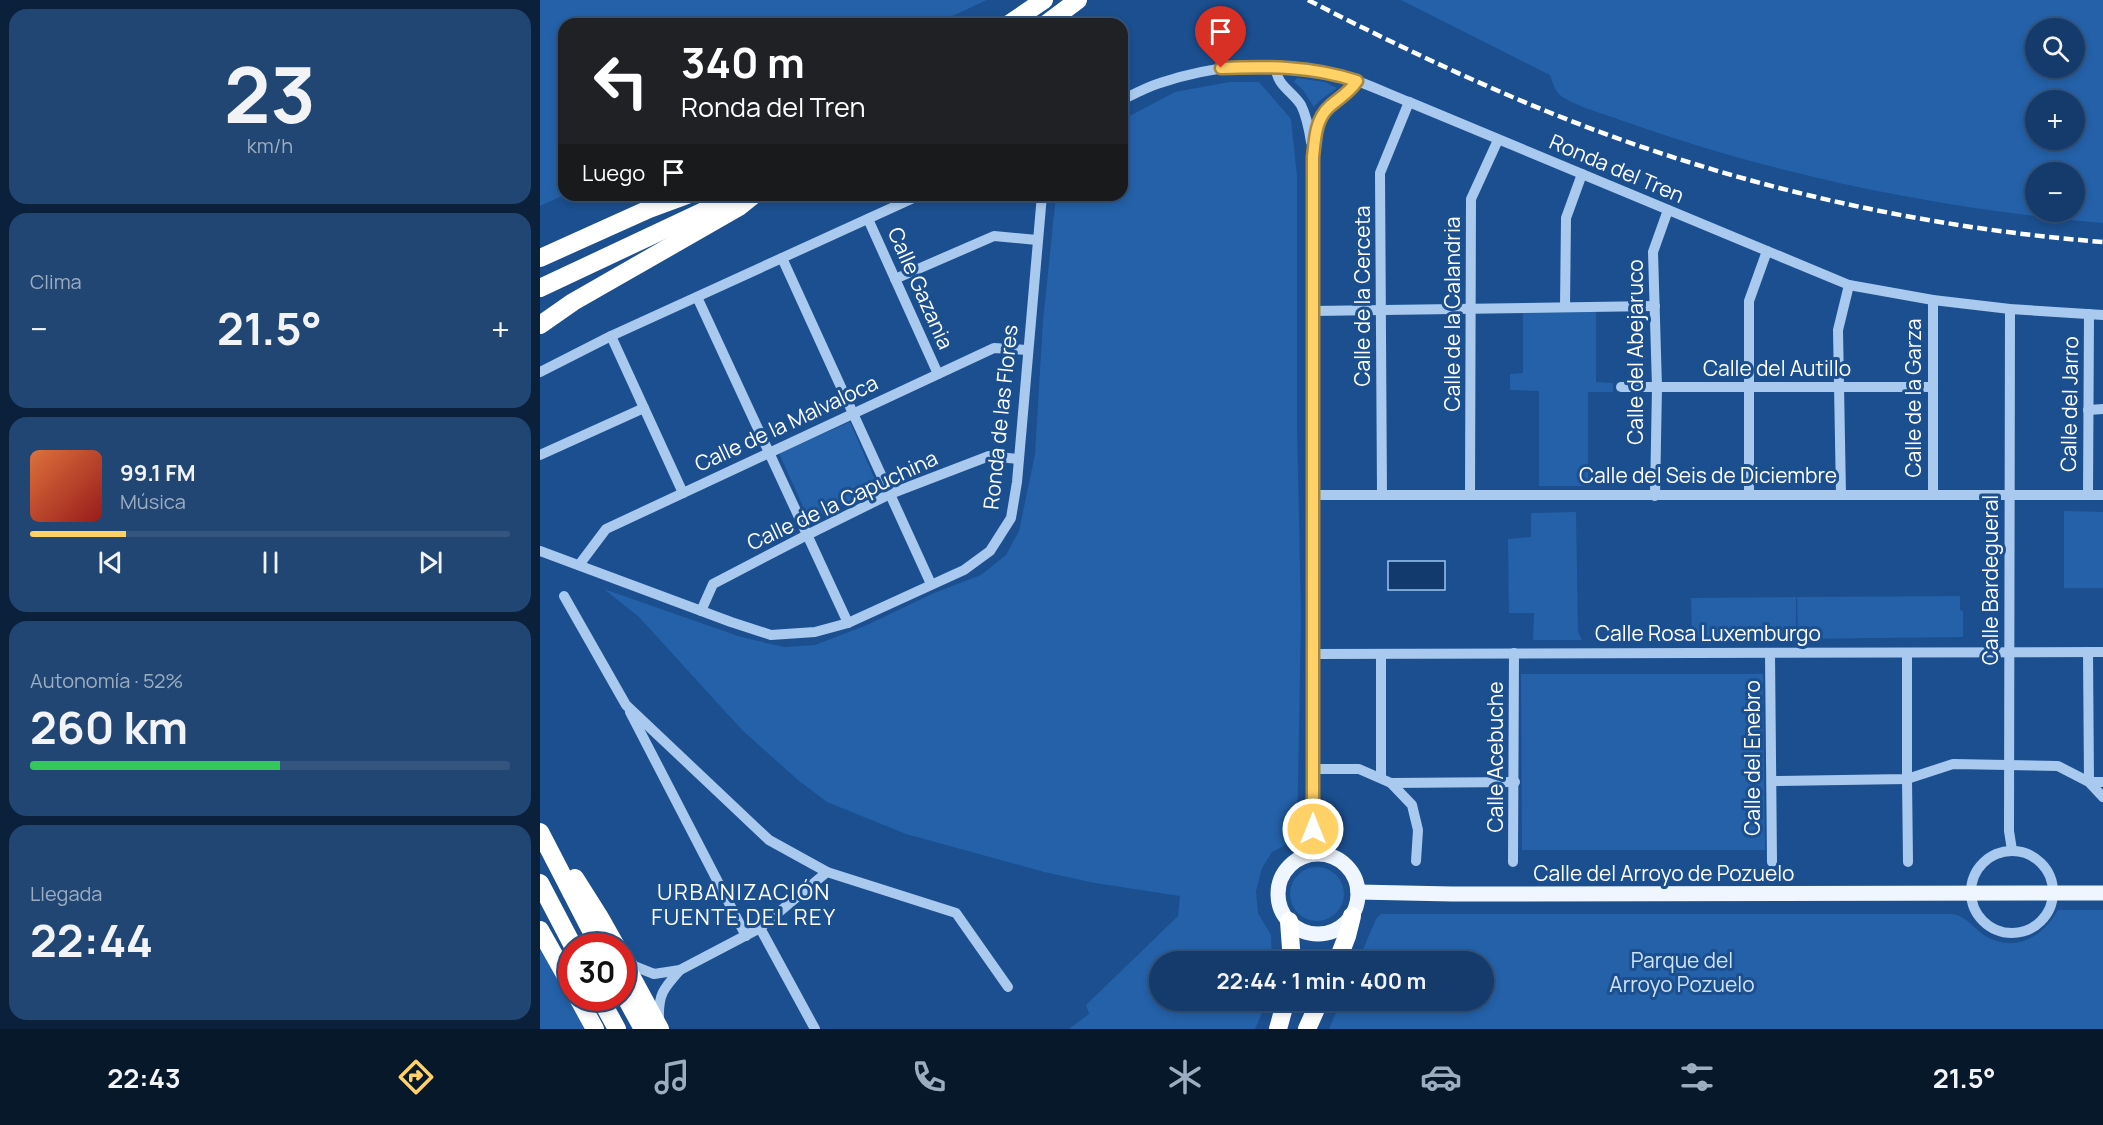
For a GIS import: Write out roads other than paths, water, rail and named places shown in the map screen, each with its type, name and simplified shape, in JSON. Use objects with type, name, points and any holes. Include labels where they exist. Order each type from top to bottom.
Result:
[{"type":"highway","points":[[1018,18],[1044,0]]},
{"type":"highway","points":[[1054,18],[1078,0]]},
{"type":"highway","points":[[540,258],[671,201]]},
{"type":"highway","points":[[540,267],[653,215],[676,201]]},
{"type":"highway","points":[[540,288],[725,201]]},
{"type":"highway","points":[[540,325],[573,302],[746,201]]},
{"type":"highway","points":[[543,839],[576,879],[610,933]]},
{"type":"highway","points":[[543,839],[592,933]]},
{"type":"highway","points":[[540,883],[566,933]]},
{"type":"highway","points":[[1341,951],[1352,916]]},
{"type":"highway","points":[[1289,921],[1291,951]]},
{"type":"highway","points":[[540,930],[558,962]]},
{"type":"highway","points":[[636,985],[660,1029]]},
{"type":"highway","points":[[585,1011],[595,1029]]},
{"type":"highway","points":[[607,1011],[617,1029]]},
{"type":"highway","points":[[633,1011],[643,1029]]},
{"type":"highway","points":[[1278,1029],[1283,1011]]},
{"type":"highway","points":[[1307,1029],[1315,1011]]},
{"type":"main road","points":[[1306,855],[1330,855],[1342,861],[1356,880],[1357,904],[1352,916],[1343,925],[1333,931],[1310,933],[1299,929],[1282,911],[1278,900],[1278,887],[1287,868],[1295,860],[1306,855]]},
{"type":"main road","name":"Calle del Arroyo de Pozuelo","points":[[1358,892],[1452,894],[2103,893]]},
{"type":"street","name":"Ronda del Tren","points":[[1128,97],[1158,83],[1208,70],[1276,67],[1322,70],[1409,102],[1849,285],[1933,300],[2010,309],[2103,315]]},
{"type":"street","points":[[1276,67],[1279,81],[1295,97],[1305,113],[1313,157]]},
{"type":"street","points":[[1306,855],[1313,829],[1313,157],[1316,131],[1323,113],[1346,95],[1357,81]]},
{"type":"street","name":"Calle de la Cerceta","points":[[1382,495],[1380,173],[1409,102]]},
{"type":"street","name":"Calle de la Calandria","points":[[1470,495],[1472,199],[1498,140]]},
{"type":"street","points":[[1565,307],[1566,218],[1582,174]]},
{"type":"street","points":[[540,372],[611,336],[907,201]]},
{"type":"street","name":"Ronda de las Flores","points":[[540,551],[771,635],[815,632],[848,623],[964,570],[990,552],[1011,518],[1019,459],[1040,201]]},
{"type":"street","name":"Calle del Abejaruco","points":[[1655,496],[1656,387],[1653,252],[1668,210]]},
{"type":"street","name":"Calle Gazania","points":[[868,219],[938,374]]},
{"type":"street","points":[[896,279],[994,236],[1037,240]]},
{"type":"street","points":[[1749,495],[1749,301],[1767,251]]},
{"type":"street","points":[[782,258],[931,584]]},
{"type":"street","points":[[1841,495],[1838,330],[1849,285]]},
{"type":"street","points":[[697,297],[848,623]]},
{"type":"street","name":"Calle de la Garza","points":[[1933,300],[1933,495]]},
{"type":"street","points":[[1313,311],[1655,306]]},
{"type":"street","name":"Calle Bardegueral","points":[[2010,309],[2009,831],[2012,850]]},
{"type":"street","name":"Calle del Jarro","points":[[2088,495],[2089,314]]},
{"type":"street","points":[[611,336],[684,493]]},
{"type":"street","name":"Calle de la Malvaloca","points":[[579,566],[606,529],[994,348],[1027,350]]},
{"type":"street","name":"Calle del Autillo","points":[[1621,387],[1934,387]]},
{"type":"street","points":[[540,454],[644,408]]},
{"type":"street","points":[[2088,410],[2103,409]]},
{"type":"street","name":"Calle de la Capuchina","points":[[701,611],[713,584],[890,494],[989,456],[1019,459]]},
{"type":"street","name":"Calle del Seis de Diciembre","points":[[1313,495],[2103,495]]},
{"type":"street","points":[[564,596],[626,705],[746,936]]},
{"type":"street","points":[[2088,652],[2089,782]]},
{"type":"street","name":"Calle Rosa Luxemburgo","points":[[1313,654],[2103,652]]},
{"type":"street","name":"Calle Acebuche","points":[[1513,862],[1514,653]]},
{"type":"street","name":"Calle del Enebro","points":[[1770,653],[1772,862]]},
{"type":"street","points":[[1907,653],[1908,862]]},
{"type":"street","points":[[1381,654],[1386,781]]},
{"type":"street","points":[[626,705],[769,840],[827,872],[956,913],[1008,987]]},
{"type":"street","points":[[1772,781],[1907,779],[1953,764],[2058,766],[2089,782],[2103,797]]},
{"type":"street","points":[[1313,768],[1359,769],[1386,781],[1412,805],[1418,830],[1416,861]]},
{"type":"street","points":[[1386,781],[1515,782]]},
{"type":"street","points":[[2089,782],[2103,782]]},
{"type":"street","points":[[1313,829],[1317,840],[1330,855]]},
{"type":"street","points":[[2012,850],[2023,852],[2040,861],[2048,870],[2053,881],[2054,892],[2051,907],[2039,924],[2019,933],[2005,933],[1992,928],[1980,919],[1973,906],[1970,892],[1976,871],[1983,862],[1992,856],[2012,850]]},
{"type":"street","points":[[636,967],[654,974],[680,970],[760,928],[827,872]]},
{"type":"street","points":[[760,928],[815,1029]]},
{"type":"street","points":[[660,1029],[658,1003],[663,988],[680,970]]},
{"type":"railway","points":[[1308,0],[1426,58],[1546,111],[1681,160],[1820,198],[1890,213],[2032,235],[2103,242]]},
{"type":"district","name":"URBANIZACIÓN FUENTE DEL REY","points":[[744,904]]},
{"type":"park label","name":"Parque del Arroyo Pozuelo","points":[[1682,972]]}]
